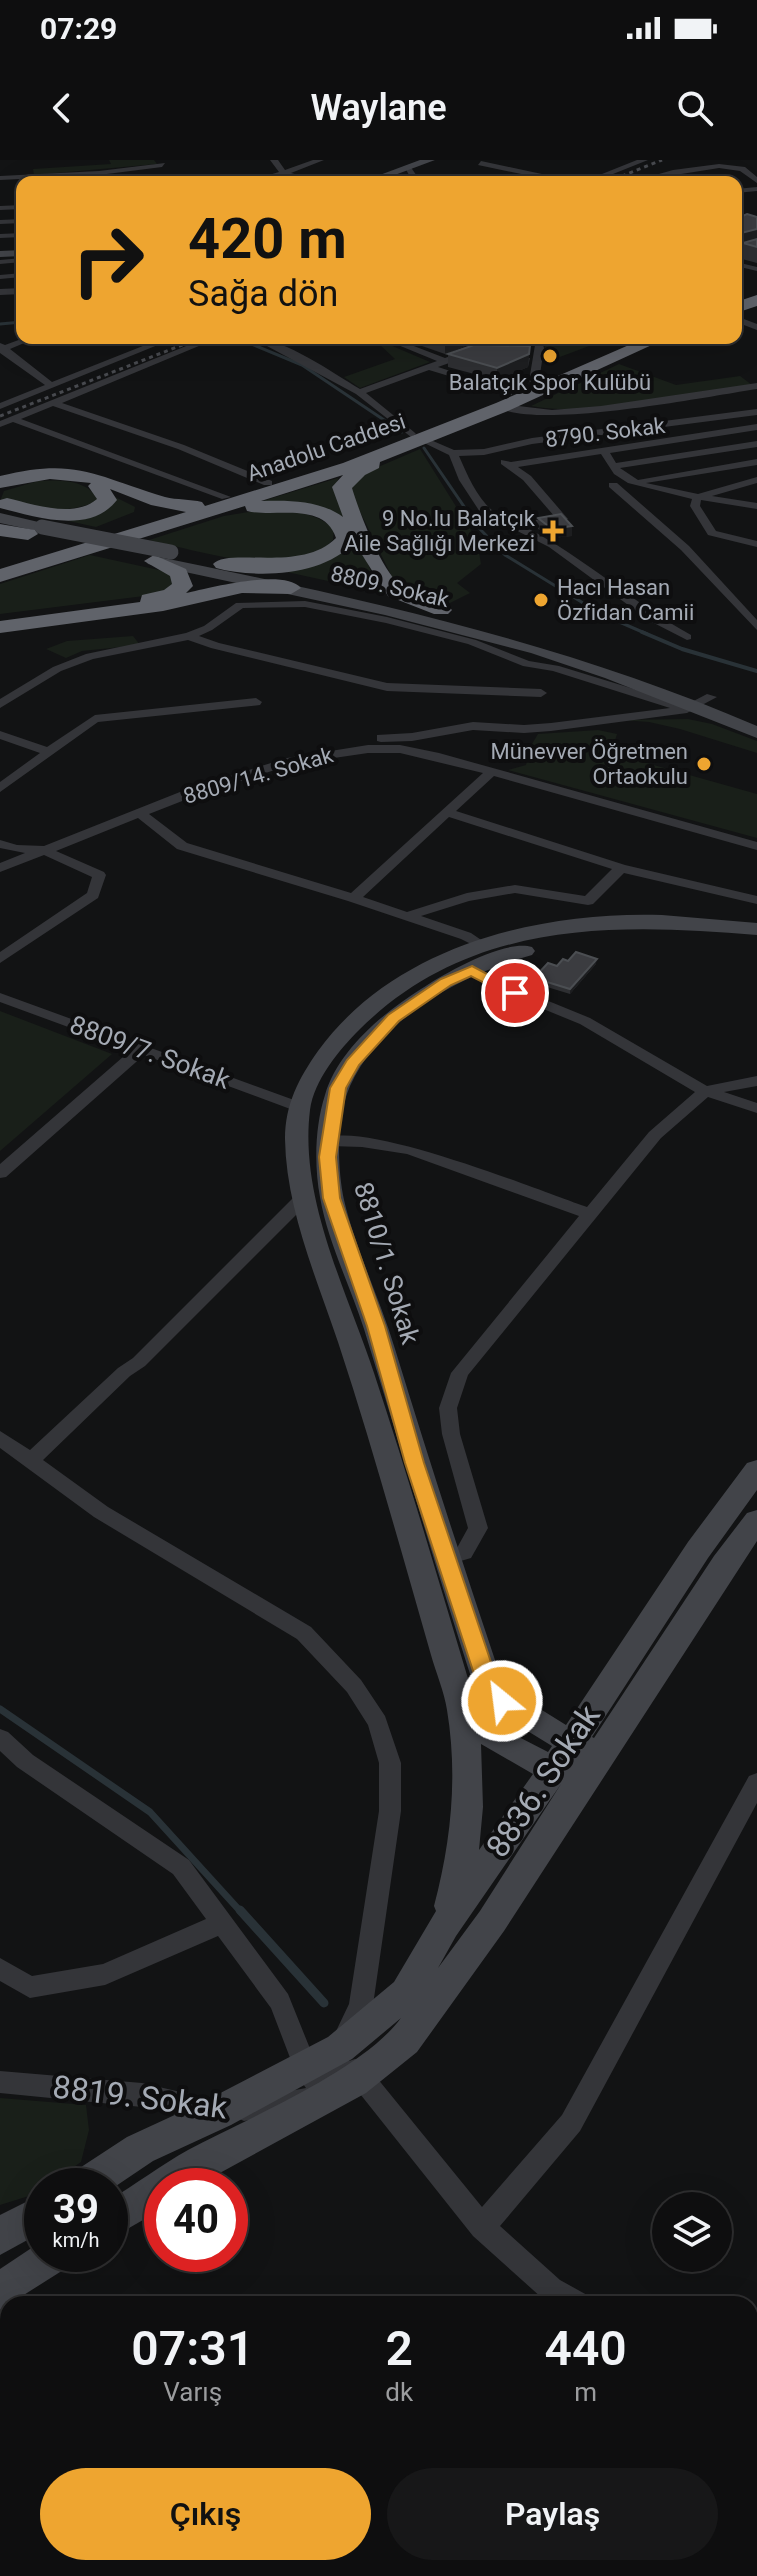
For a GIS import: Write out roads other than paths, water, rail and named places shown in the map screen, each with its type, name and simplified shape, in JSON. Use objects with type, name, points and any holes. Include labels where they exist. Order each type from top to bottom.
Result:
[{"type":"highway","name":"Anadolu Caddesi","points":[[506,400],[534,381],[620,344]]},
{"type":"highway","name":"Anadolu Caddesi","points":[[0,564],[108,531],[350,467],[644,344]]},
{"type":"highway","name":"Anadolu Caddesi","points":[[0,576],[268,483],[417,437]]},
{"type":"highway","points":[[417,437],[358,471],[342,487],[381,573],[396,594],[441,610]]},
{"type":"highway","points":[[0,482],[38,474],[80,474],[193,511],[250,507],[301,508],[325,514],[345,532],[343,544],[314,559],[261,566],[223,564]]},
{"type":"highway","points":[[2,506],[19,482],[58,478],[98,486],[142,505],[140,514],[108,531]]},
{"type":"highway","points":[[2,506],[53,514],[87,512],[107,500],[98,486]]},
{"type":"highway","points":[[2,506],[35,531]]},
{"type":"highway","points":[[0,528],[35,531]]},
{"type":"highway","points":[[7,623],[148,600],[180,591],[183,580],[162,556]]},
{"type":"highway","points":[[7,623],[163,605],[242,587],[291,588]]},
{"type":"highway","points":[[7,623],[71,626],[152,622],[240,605]]},
{"type":"street","points":[[274,160],[284,173],[296,176]]},
{"type":"street","points":[[276,176],[320,160]]},
{"type":"street","points":[[384,176],[430,160]]},
{"type":"street","points":[[602,176],[644,160]]},
{"type":"street","points":[[479,162],[496,176]]},
{"type":"street","points":[[479,162],[543,176]]},
{"type":"street","points":[[104,176],[161,163],[168,175]]},
{"type":"street","points":[[634,176],[659,165]]},
{"type":"street","points":[[23,166],[24,176]]},
{"type":"street","points":[[652,176],[670,170],[721,167],[741,169],[757,181]]},
{"type":"street","points":[[407,168],[413,176]]},
{"type":"street","points":[[0,406],[156,344]]},
{"type":"street","points":[[0,424],[199,344]]},
{"type":"street","points":[[267,344],[359,392],[417,437],[453,453],[464,480],[484,510],[553,545],[672,631],[687,637]]},
{"type":"street","points":[[401,344],[445,361]]},
{"type":"street","points":[[359,392],[492,344]]},
{"type":"street","points":[[534,381],[540,348],[538,344]]},
{"type":"street","points":[[2,348],[52,386]]},
{"type":"street","points":[[430,367],[506,400],[552,413],[757,386]]},
{"type":"street","points":[[0,398],[30,394]]},
{"type":"street","points":[[683,397],[717,418]]},
{"type":"street","points":[[54,403],[181,447],[268,483]]},
{"type":"street","points":[[591,410],[639,444]]},
{"type":"street","name":"8790. Sokak","points":[[453,453],[484,452],[532,441],[757,412]]},
{"type":"street","points":[[13,419],[226,497]]},
{"type":"street","points":[[511,465],[757,427]]},
{"type":"street","points":[[738,430],[757,443]]},
{"type":"street","points":[[532,441],[558,457]]},
{"type":"street","points":[[613,466],[757,443]]},
{"type":"street","points":[[603,450],[621,476],[633,482],[697,497],[757,504]]},
{"type":"street","points":[[484,452],[511,465],[542,493],[563,519],[512,525]]},
{"type":"street","points":[[757,462],[613,485],[685,548],[757,627]]},
{"type":"street","points":[[697,497],[757,480]]},
{"type":"street","points":[[697,497],[695,506],[712,533],[757,544]]},
{"type":"street","name":"8809. Sokak","points":[[35,531],[162,556],[431,619],[600,668],[698,704],[757,718]]},
{"type":"street","name":"8809. Sokak","points":[[162,556],[223,564],[441,610],[590,652],[757,733]]},
{"type":"street","points":[[0,704],[57,669],[90,656],[189,636],[208,628],[240,605],[305,604],[387,620],[472,642],[527,664],[555,668],[698,704]]},
{"type":"street","points":[[189,636],[215,646],[387,687],[541,693]]},
{"type":"street","points":[[0,788],[95,719],[256,702]]},
{"type":"street","points":[[352,750],[355,739],[412,737],[473,726],[532,729],[698,704]]},
{"type":"street","points":[[0,735],[49,752]]},
{"type":"street","name":"8809/14. Sokak","points":[[0,868],[138,812],[291,761],[352,750],[400,749],[439,757],[489,774],[757,846]]},
{"type":"street","points":[[353,898],[489,774]]},
{"type":"street","points":[[138,812],[182,846],[353,898],[466,936],[483,946]]},
{"type":"street","points":[[446,812],[621,868],[757,900]]},
{"type":"street","points":[[0,844],[16,849],[43,850],[99,875],[93,895],[0,959]]},
{"type":"street","points":[[407,916],[467,897],[515,889],[588,901],[621,868]]},
{"type":"street","points":[[444,1926],[462,1866],[469,1807],[462,1708],[361,1370],[304,1197],[297,1159],[299,1107],[325,1055],[382,996],[442,962],[483,946],[540,932],[595,924],[646,921],[757,929]]},
{"type":"street","name":"8810/1. Sokak","points":[[577,1761],[502,1701],[486,1677],[415,1463],[376,1326],[332,1198],[328,1157],[338,1088],[352,1063],[394,1018],[446,982],[516,953],[571,942],[650,933],[757,939]]},
{"type":"street","points":[[472,970],[492,983],[585,1021],[705,1091],[757,1108]]},
{"type":"street","name":"8809/7. Sokak","points":[[0,997],[299,1107]]},
{"type":"street","points":[[0,1173],[142,1049]]},
{"type":"street","points":[[447,1558],[464,1553],[478,1528],[451,1434],[448,1408],[460,1373],[655,1135],[705,1091],[757,1081]]},
{"type":"street","points":[[330,1141],[362,1142],[410,1150],[592,1215]]},
{"type":"street","points":[[31,1460],[124,1372],[139,1362],[304,1197]]},
{"type":"street","points":[[0,1438],[101,1512],[304,1633],[354,1686],[378,1722],[390,1763],[390,1811],[361,2005],[340,2048],[359,2076],[482,2227],[551,2289],[564,2296]]},
{"type":"street","name":"8836. Sokak","points":[[316,2082],[340,2048],[406,1993],[444,1926],[577,1761],[698,1550],[757,1470]]},
{"type":"street","points":[[112,2168],[140,2149],[218,2113],[316,2082],[359,2076],[405,2041],[438,1999],[577,1761],[757,1520]]},
{"type":"street","points":[[462,1708],[480,1728],[503,1746],[577,1761]]},
{"type":"street","points":[[0,1738],[25,1761],[181,1867],[280,2002],[316,2082]]},
{"type":"street","points":[[482,2227],[571,2123],[757,1782]]},
{"type":"street","points":[[0,1969],[30,1987],[105,1974],[222,1923]]},
{"type":"street","name":"8819. Sokak","points":[[0,2082],[142,2095],[218,2113]]},
{"type":"street","points":[[192,2168],[316,2082]]},
{"type":"street","points":[[0,2236],[24,2222]]},
{"type":"street","points":[[0,2291],[28,2272]]},
{"type":"waterway","points":[[0,324],[16,323]]},
{"type":"waterway","points":[[251,344],[302,365],[402,432]]},
{"type":"waterway","points":[[424,448],[478,527],[505,555],[601,614],[647,634]]},
{"type":"waterway","points":[[642,632],[682,649],[757,671]]},
{"type":"waterway","points":[[0,1709],[150,1812],[241,1912]]},
{"type":"waterway","points":[[240,1910],[324,2003]]},
{"type":"railway","points":[[622,176],[662,160]]},
{"type":"railway","points":[[0,416],[185,344]]},
{"type":"place","name":"Balatçık Spor Kulübü","points":[[550,356]]},
{"type":"place","name":"9 No.lu Balatçık Aile Sağlığı Merkezi","points":[[553,531]]},
{"type":"place","name":"Hacı Hasan Özfidan Camii","points":[[541,600]]},
{"type":"place","name":"Münevver Öğretmen Ortaokulu","points":[[704,764]]}]
